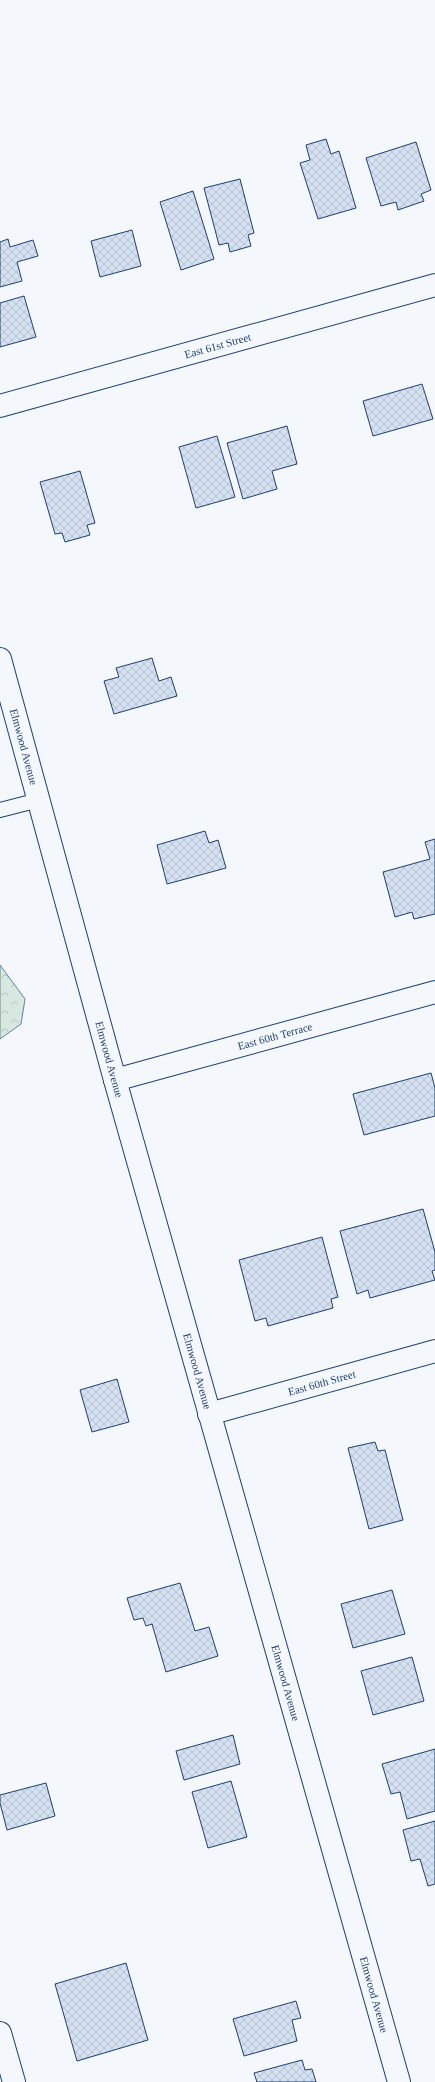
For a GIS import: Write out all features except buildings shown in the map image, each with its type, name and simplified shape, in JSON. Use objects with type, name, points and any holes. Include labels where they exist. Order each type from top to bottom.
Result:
[{"type":"street","name":"East 61st Street","points":[[0,406],[435,285]]},
{"type":"street","name":"Elmwood Avenue","points":[[0,659],[115,1080],[399,2082]]},
{"type":"street","name":"East 60th Terrace","points":[[115,1080],[435,992]]},
{"type":"street","name":"East 60th Street","points":[[209,1414],[435,1351]]},
{"type":"street","points":[[0,2033],[14,2082]]},
{"type":"lane","points":[[0,810],[39,800]]},
{"type":"green space","points":[[0,965],[25,999],[21,1024],[0,1039]]}]
